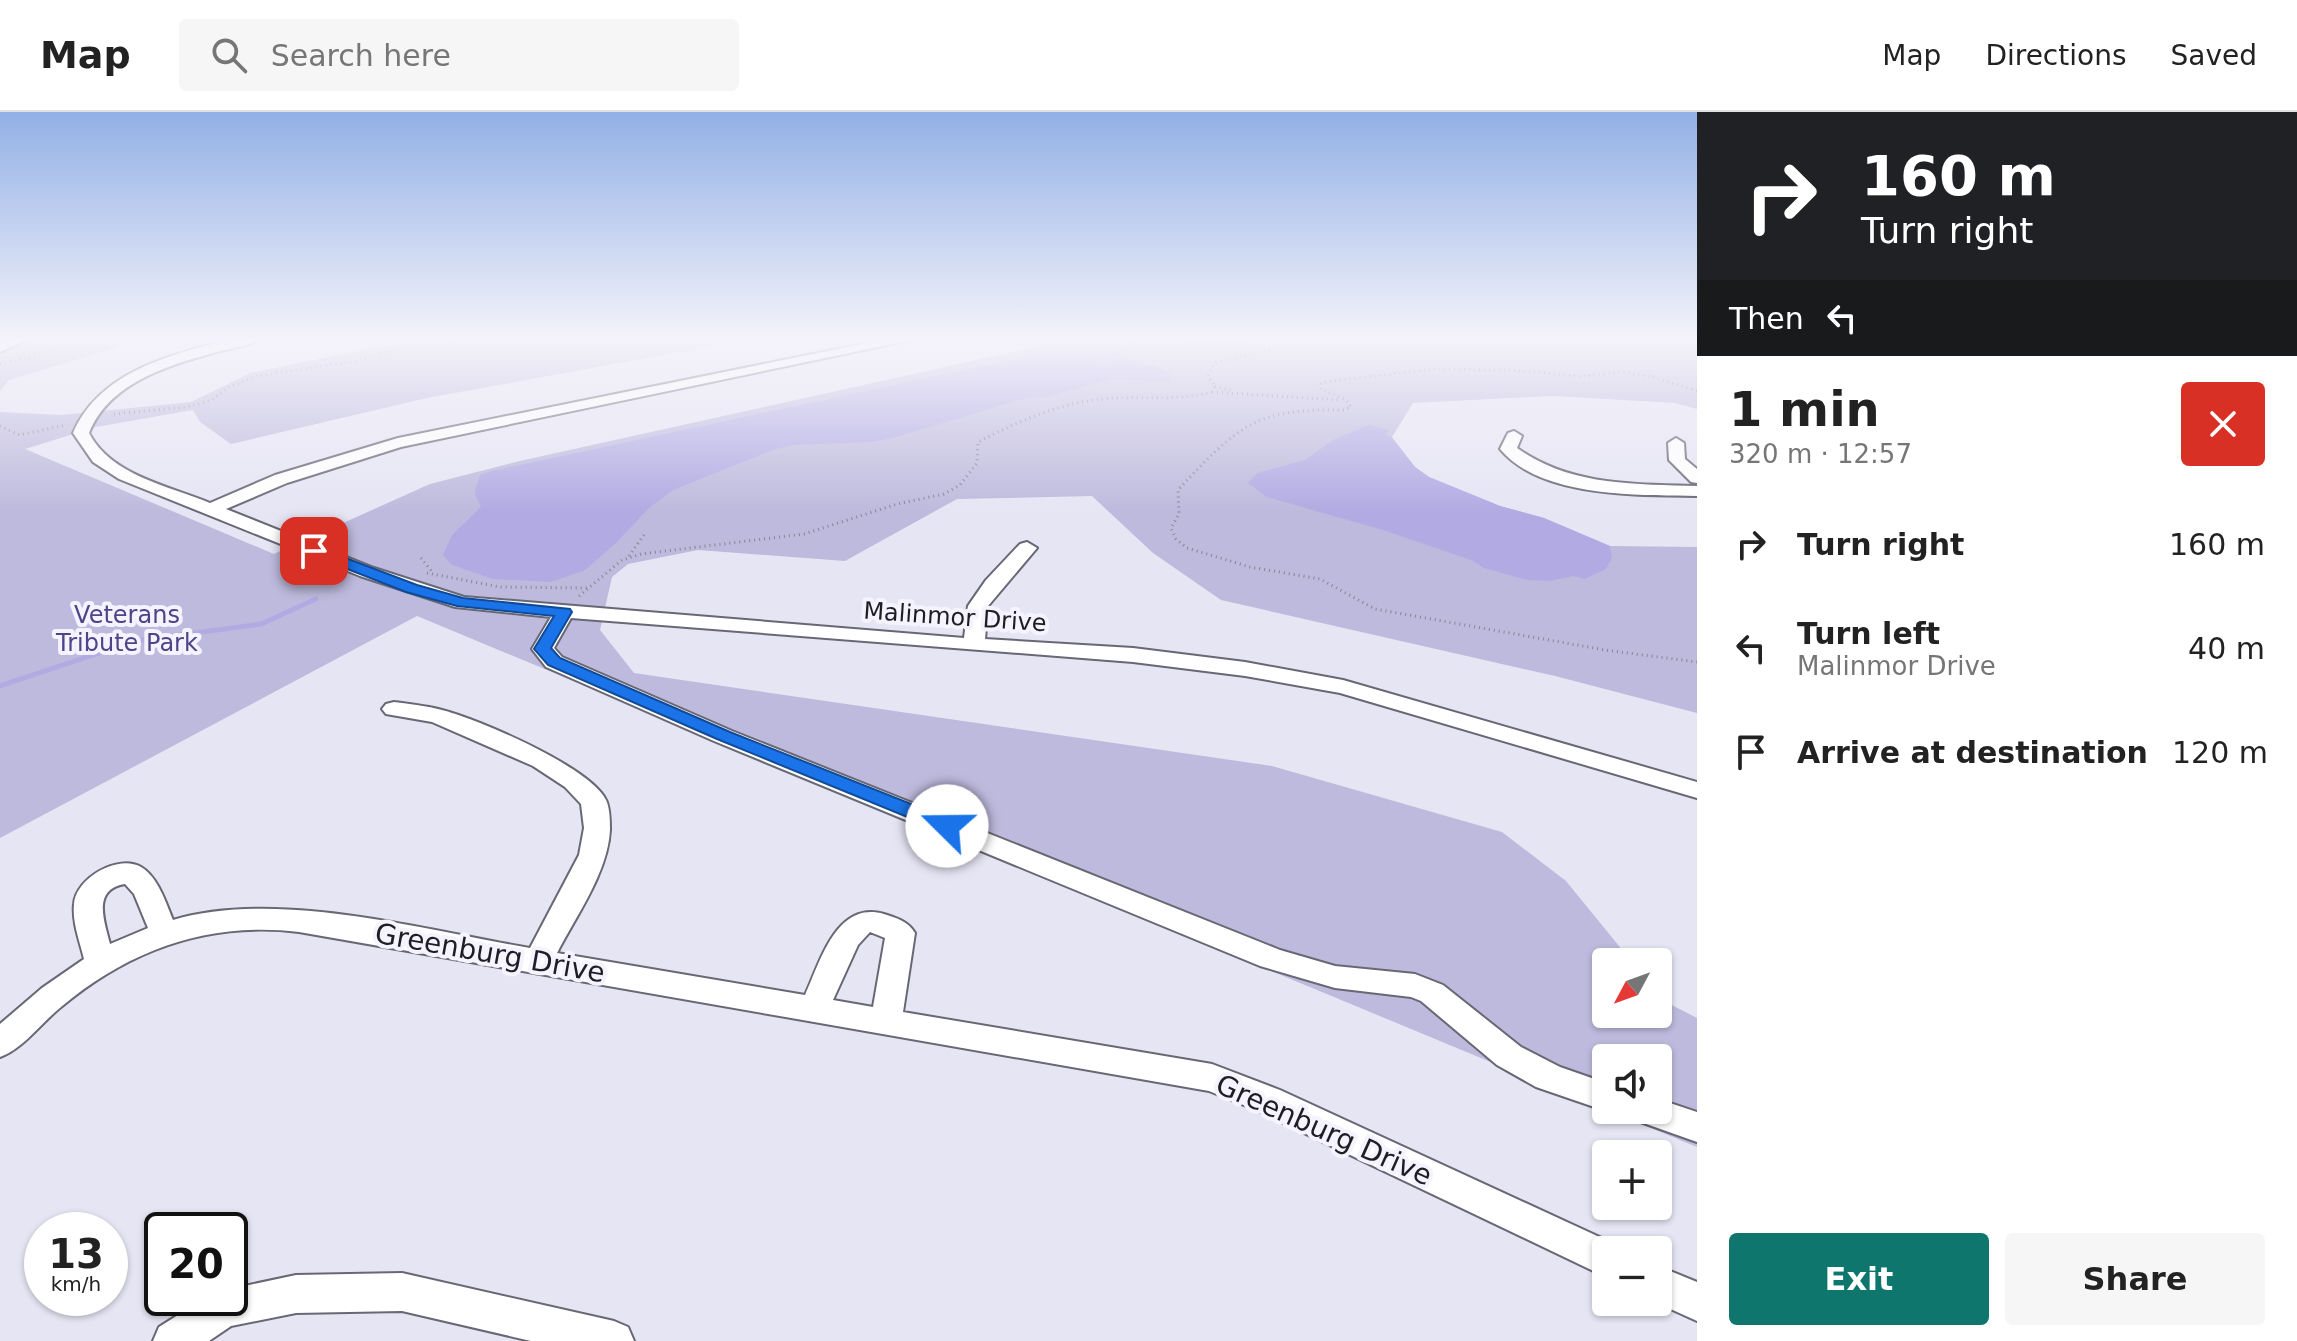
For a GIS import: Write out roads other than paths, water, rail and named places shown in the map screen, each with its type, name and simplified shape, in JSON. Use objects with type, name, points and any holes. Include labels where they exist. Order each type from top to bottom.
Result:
[{"type":"street","name":"Malinmor Drive","points":[[105,396],[93,407],[81,433],[92,453],[104,465],[411,589],[462,603],[1133,655],[1245,669],[1343,687],[1697,790]]},
{"type":"street","points":[[210,509],[281,479],[398,443],[627,396]]},
{"type":"street","points":[[1514,436],[1508,449],[1523,463],[1553,474],[1590,483],[1640,489],[1697,491]]},
{"type":"street","points":[[1676,443],[1677,460],[1697,478]]},
{"type":"street","points":[[974,645],[978,606],[1027,548]]},
{"type":"street","points":[[564,612],[543,649],[554,662],[723,736],[1271,958],[1335,977],[1415,986],[1432,993],[1509,1056],[1548,1077],[1592,1092]]},
{"type":"street","points":[[394,709],[438,716],[542,761],[574,781],[594,802],[597,828],[593,855],[537,963]]},
{"type":"street","points":[[101,964],[87,897],[92,886],[111,875],[132,874],[146,890],[165,934]]},
{"type":"street","name":"Greenburg Drive","points":[[0,1044],[29,1013],[82,973],[165,934],[252,917],[345,927],[537,963],[1212,1078],[1268,1100],[1592,1252]]},
{"type":"street","points":[[813,1010],[842,941],[855,926],[871,921],[887,924],[900,933],[885,1023]]},
{"type":"street","points":[[1672,1118],[1697,1127]]},
{"type":"street","points":[[1672,1290],[1697,1302]]},
{"type":"street","points":[[173,1341],[223,1309],[296,1294],[402,1292],[614,1341]]},
{"type":"waterway","points":[[0,686],[135,641],[261,624],[316,599]]},
{"type":"park label","name":"Veterans Tribute Park","points":[[127,629]]}]
